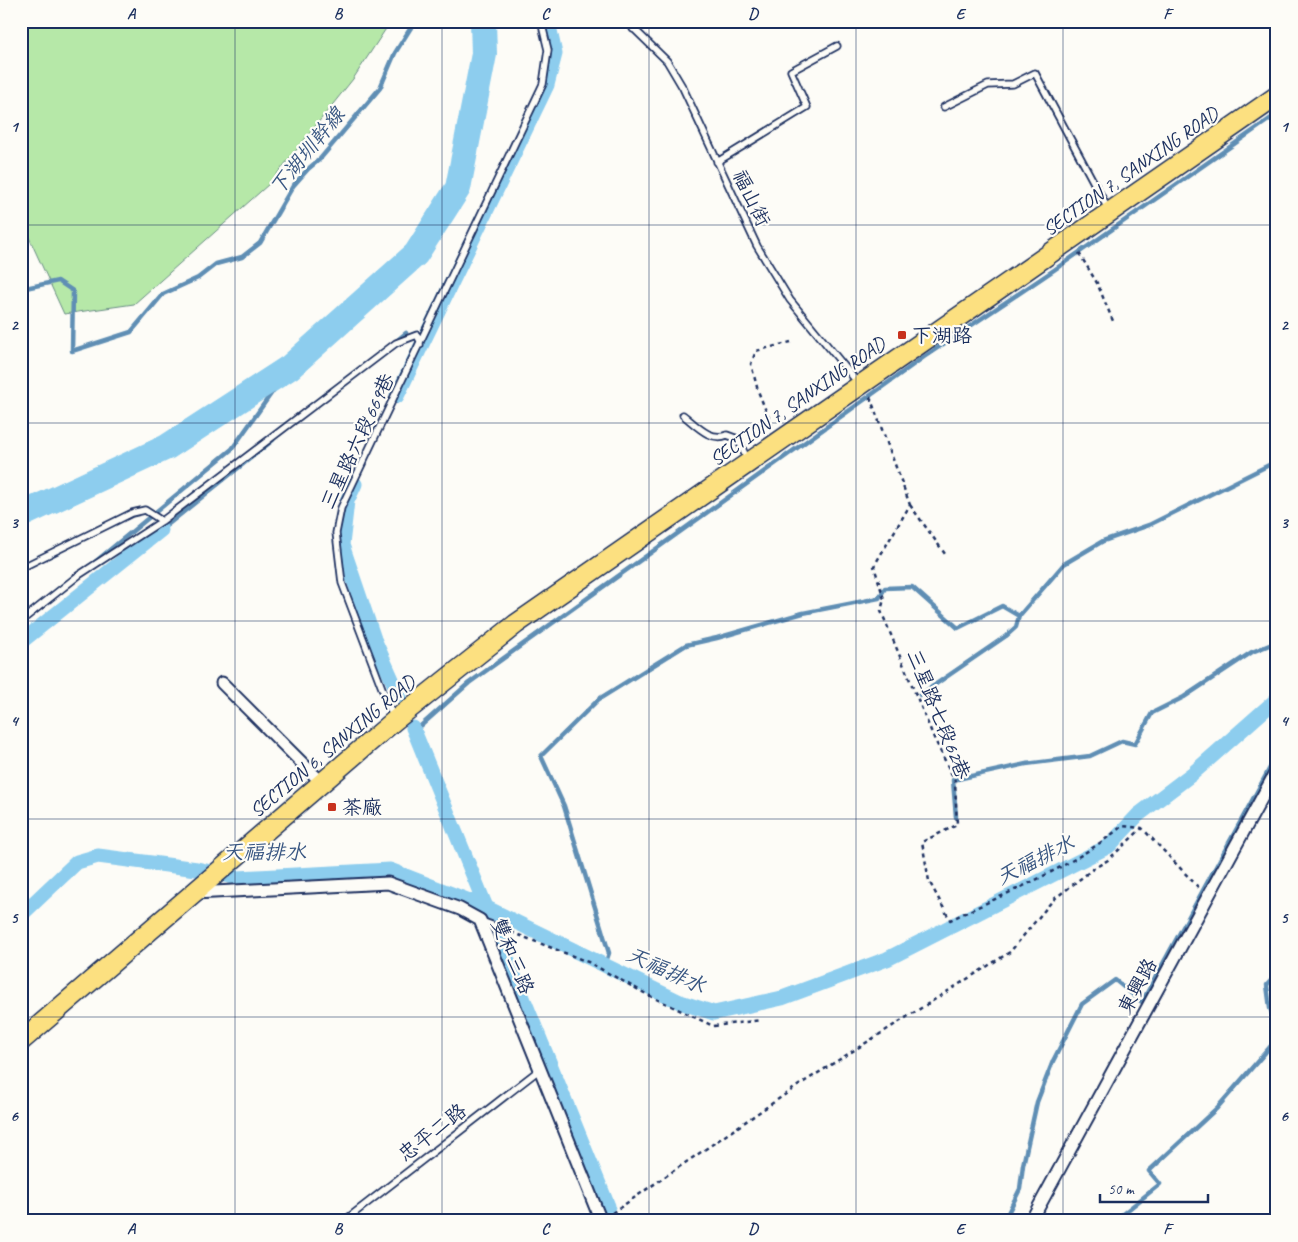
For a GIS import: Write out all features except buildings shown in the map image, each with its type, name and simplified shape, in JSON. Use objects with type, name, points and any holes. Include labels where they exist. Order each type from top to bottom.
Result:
[{"type":"main road","name":"SECTION 7, SANXING ROAD","points":[[516,624],[1277,96]]},
{"type":"main road","name":"SECTION 6, SANXING ROAD","points":[[21,1041],[403,714],[516,624]]},
{"type":"street","points":[[222,683],[322,783]]},
{"type":"street","name":"東興路","points":[[1031,1221],[1277,770]]},
{"type":"street","name":"雙和三路","points":[[195,894],[388,883],[460,909],[485,922],[539,1070],[601,1221]]},
{"type":"lane","name":"三星路六段669巷","points":[[403,714],[342,583],[336,533],[340,508],[419,347],[543,84],[548,50],[541,21]]},
{"type":"lane","name":"福山街","points":[[626,21],[667,61],[683,88],[758,246],[790,300],[862,383]]},
{"type":"lane","points":[[633,29],[645,21]]},
{"type":"lane","points":[[717,162],[807,106],[791,71],[837,46]]},
{"type":"lane","points":[[944,107],[988,85],[1013,84],[1035,73],[1109,211]]},
{"type":"lane","points":[[21,621],[79,575],[162,521],[396,343],[416,335],[420,340],[419,347]]},
{"type":"lane","points":[[683,415],[709,436],[722,438],[727,435],[738,439],[748,462]]},
{"type":"lane","points":[[21,568],[132,513],[145,510],[162,521]]},
{"type":"lane","points":[[485,922],[503,929]]},
{"type":"lane","name":"忠平二路","points":[[344,1221],[539,1070]]},
{"type":"path","points":[[1070,239],[1097,283],[1112,321]]},
{"type":"path","points":[[778,441],[758,391],[751,364],[756,351],[791,342]]},
{"type":"path","points":[[862,383],[910,505],[945,554]]},
{"type":"path","name":"三星路七段62巷","points":[[910,505],[874,566],[884,599],[881,611],[934,738],[956,781],[958,825],[922,842],[929,881],[950,920],[1058,869],[1123,826],[1141,828]]},
{"type":"path","points":[[618,1210],[799,1085],[1010,952],[1053,900],[1093,869],[1108,860],[1141,828],[1207,897]]},
{"type":"path","points":[[503,929],[588,962],[648,995],[713,1026],[760,1020]]},
{"type":"green space","points":[[21,21],[391,21],[353,79],[269,184],[134,304],[64,314],[21,220]]},
{"type":"waterway","name":"下湖圳幹線","points":[[21,289],[58,281],[73,291],[72,351],[131,332],[163,294],[198,278],[216,264],[242,257],[260,243],[293,186],[320,159],[380,88],[395,53],[415,21]]},
{"type":"waterway","points":[[21,515],[167,447],[290,367],[416,254],[458,188],[484,54],[483,21]]},
{"type":"waterway","points":[[397,396],[547,85],[555,54],[548,21]]},
{"type":"waterway","points":[[415,731],[469,683],[924,357],[1054,270],[1277,114]]},
{"type":"waterway","points":[[394,343],[406,333]]},
{"type":"waterway","points":[[95,562],[232,449],[290,367]]},
{"type":"waterway","points":[[161,530],[273,440]]},
{"type":"waterway","points":[[605,965],[609,953],[564,806],[541,756],[599,699],[686,645],[803,613],[879,598],[885,588],[912,587],[958,628],[1002,606],[1019,616],[1064,564],[1103,541],[1149,525],[1277,461]]},
{"type":"waterway","points":[[355,484],[347,501],[342,545],[374,639],[399,695]]},
{"type":"waterway","points":[[21,642],[161,530]]},
{"type":"waterway","points":[[920,695],[1006,636],[1016,627],[1019,616]]},
{"type":"waterway","points":[[956,817],[953,780],[1026,764],[1090,756],[1122,741],[1135,744],[1152,713],[1184,697],[1252,652],[1277,642]]},
{"type":"waterway","name":"天福排水","points":[[21,915],[77,862],[98,856],[197,869],[238,878],[390,870],[485,907],[680,1002],[714,1013],[782,998],[887,959],[1109,846],[1138,815],[1192,774],[1277,699]]},
{"type":"waterway","points":[[413,728],[608,1206]]},
{"type":"waterway","points":[[1004,1221],[1020,1189],[1023,1165],[1037,1102],[1053,1061],[1082,1004],[1115,980],[1142,1002],[1277,755]]},
{"type":"waterway","points":[[1277,974],[1267,985],[1270,1008],[1277,1028]]},
{"type":"waterway","points":[[1114,1221],[1160,1184],[1149,1171],[1217,1108],[1277,1039]]},
{"type":"place","name":"下湖路","points":[[902,335]]},
{"type":"place","name":"茶廠","points":[[332,807]]}]
